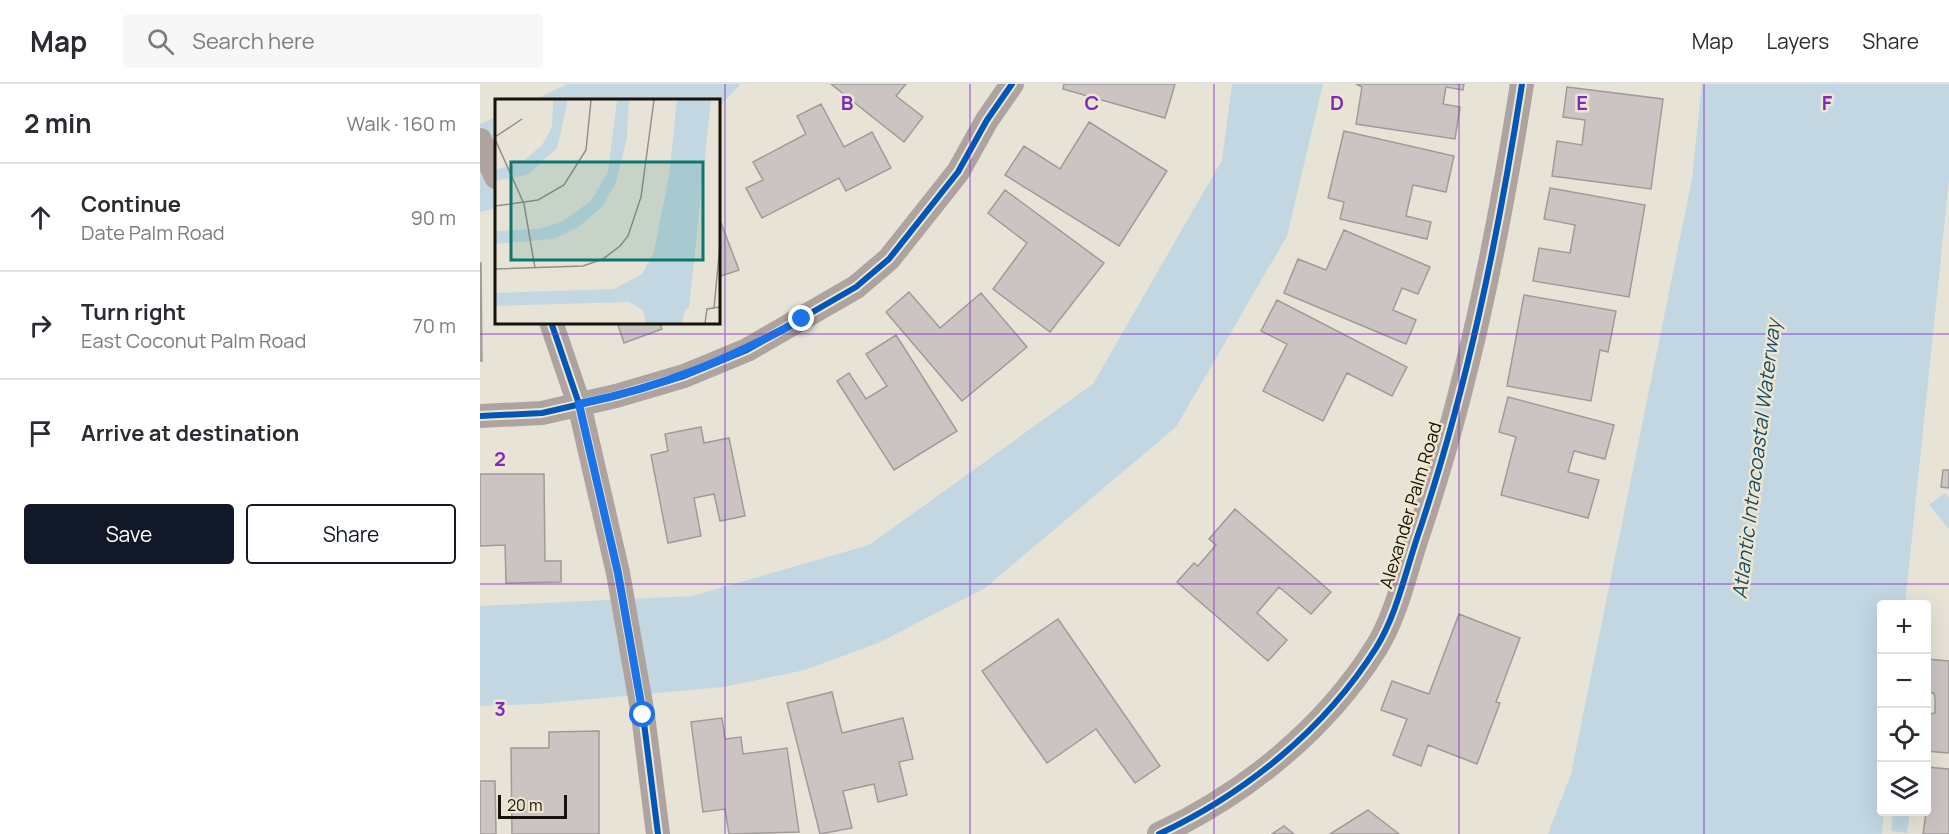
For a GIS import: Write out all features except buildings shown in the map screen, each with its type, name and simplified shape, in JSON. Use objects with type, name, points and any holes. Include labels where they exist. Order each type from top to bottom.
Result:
[{"type":"street","points":[[480,416],[542,413],[615,396],[684,375],[747,350],[856,287],[889,259],[958,172],[987,120],[1012,84]]},
{"type":"street","name":"Alexander Palm Road","points":[[1159,834],[1228,796],[1271,764],[1332,705],[1377,646],[1397,599],[1430,500],[1471,350],[1522,84]]},
{"type":"street","points":[[480,140],[495,175]]},
{"type":"street","points":[[552,324],[579,404],[618,573],[643,715],[658,834]]},
{"type":"water","points":[[568,84],[741,84],[720,105],[720,99],[535,99]]},
{"type":"water","points":[[1232,84],[1323,84],[1287,236],[1176,427],[985,588],[878,643],[805,670],[723,687],[537,704],[480,706],[480,606],[692,596],[869,545],[1093,384],[1222,160]]},
{"type":"water","name":"Atlantic Intracoastal Waterway","points":[[1702,84],[1949,84],[1949,180],[1905,600],[1877,600],[1877,816],[1884,816],[1882,834],[1548,834],[1571,774],[1692,179]]},
{"type":"water","points":[[495,117],[495,208],[480,212],[480,124]]},
{"type":"water","points":[[1945,493],[1949,498],[1949,529],[1929,505]]},
{"type":"water","points":[[1893,816],[1909,816],[1907,833],[1891,831]]},
{"type":"cycle path","points":[[480,416],[542,413],[616,396],[684,376],[747,350],[856,287],[889,259],[958,172],[987,120],[1012,84]]},
{"type":"cycle path","points":[[1159,834],[1222,799],[1281,756],[1333,706],[1356,678],[1383,636],[1400,594],[1435,483],[1466,370],[1503,199],[1522,84]]},
{"type":"cycle path","points":[[552,324],[579,404],[618,573],[643,715],[658,834]]},
{"type":"route","points":[[643,715],[618,573],[579,404],[615,396],[684,375],[747,350],[802,319]]}]
